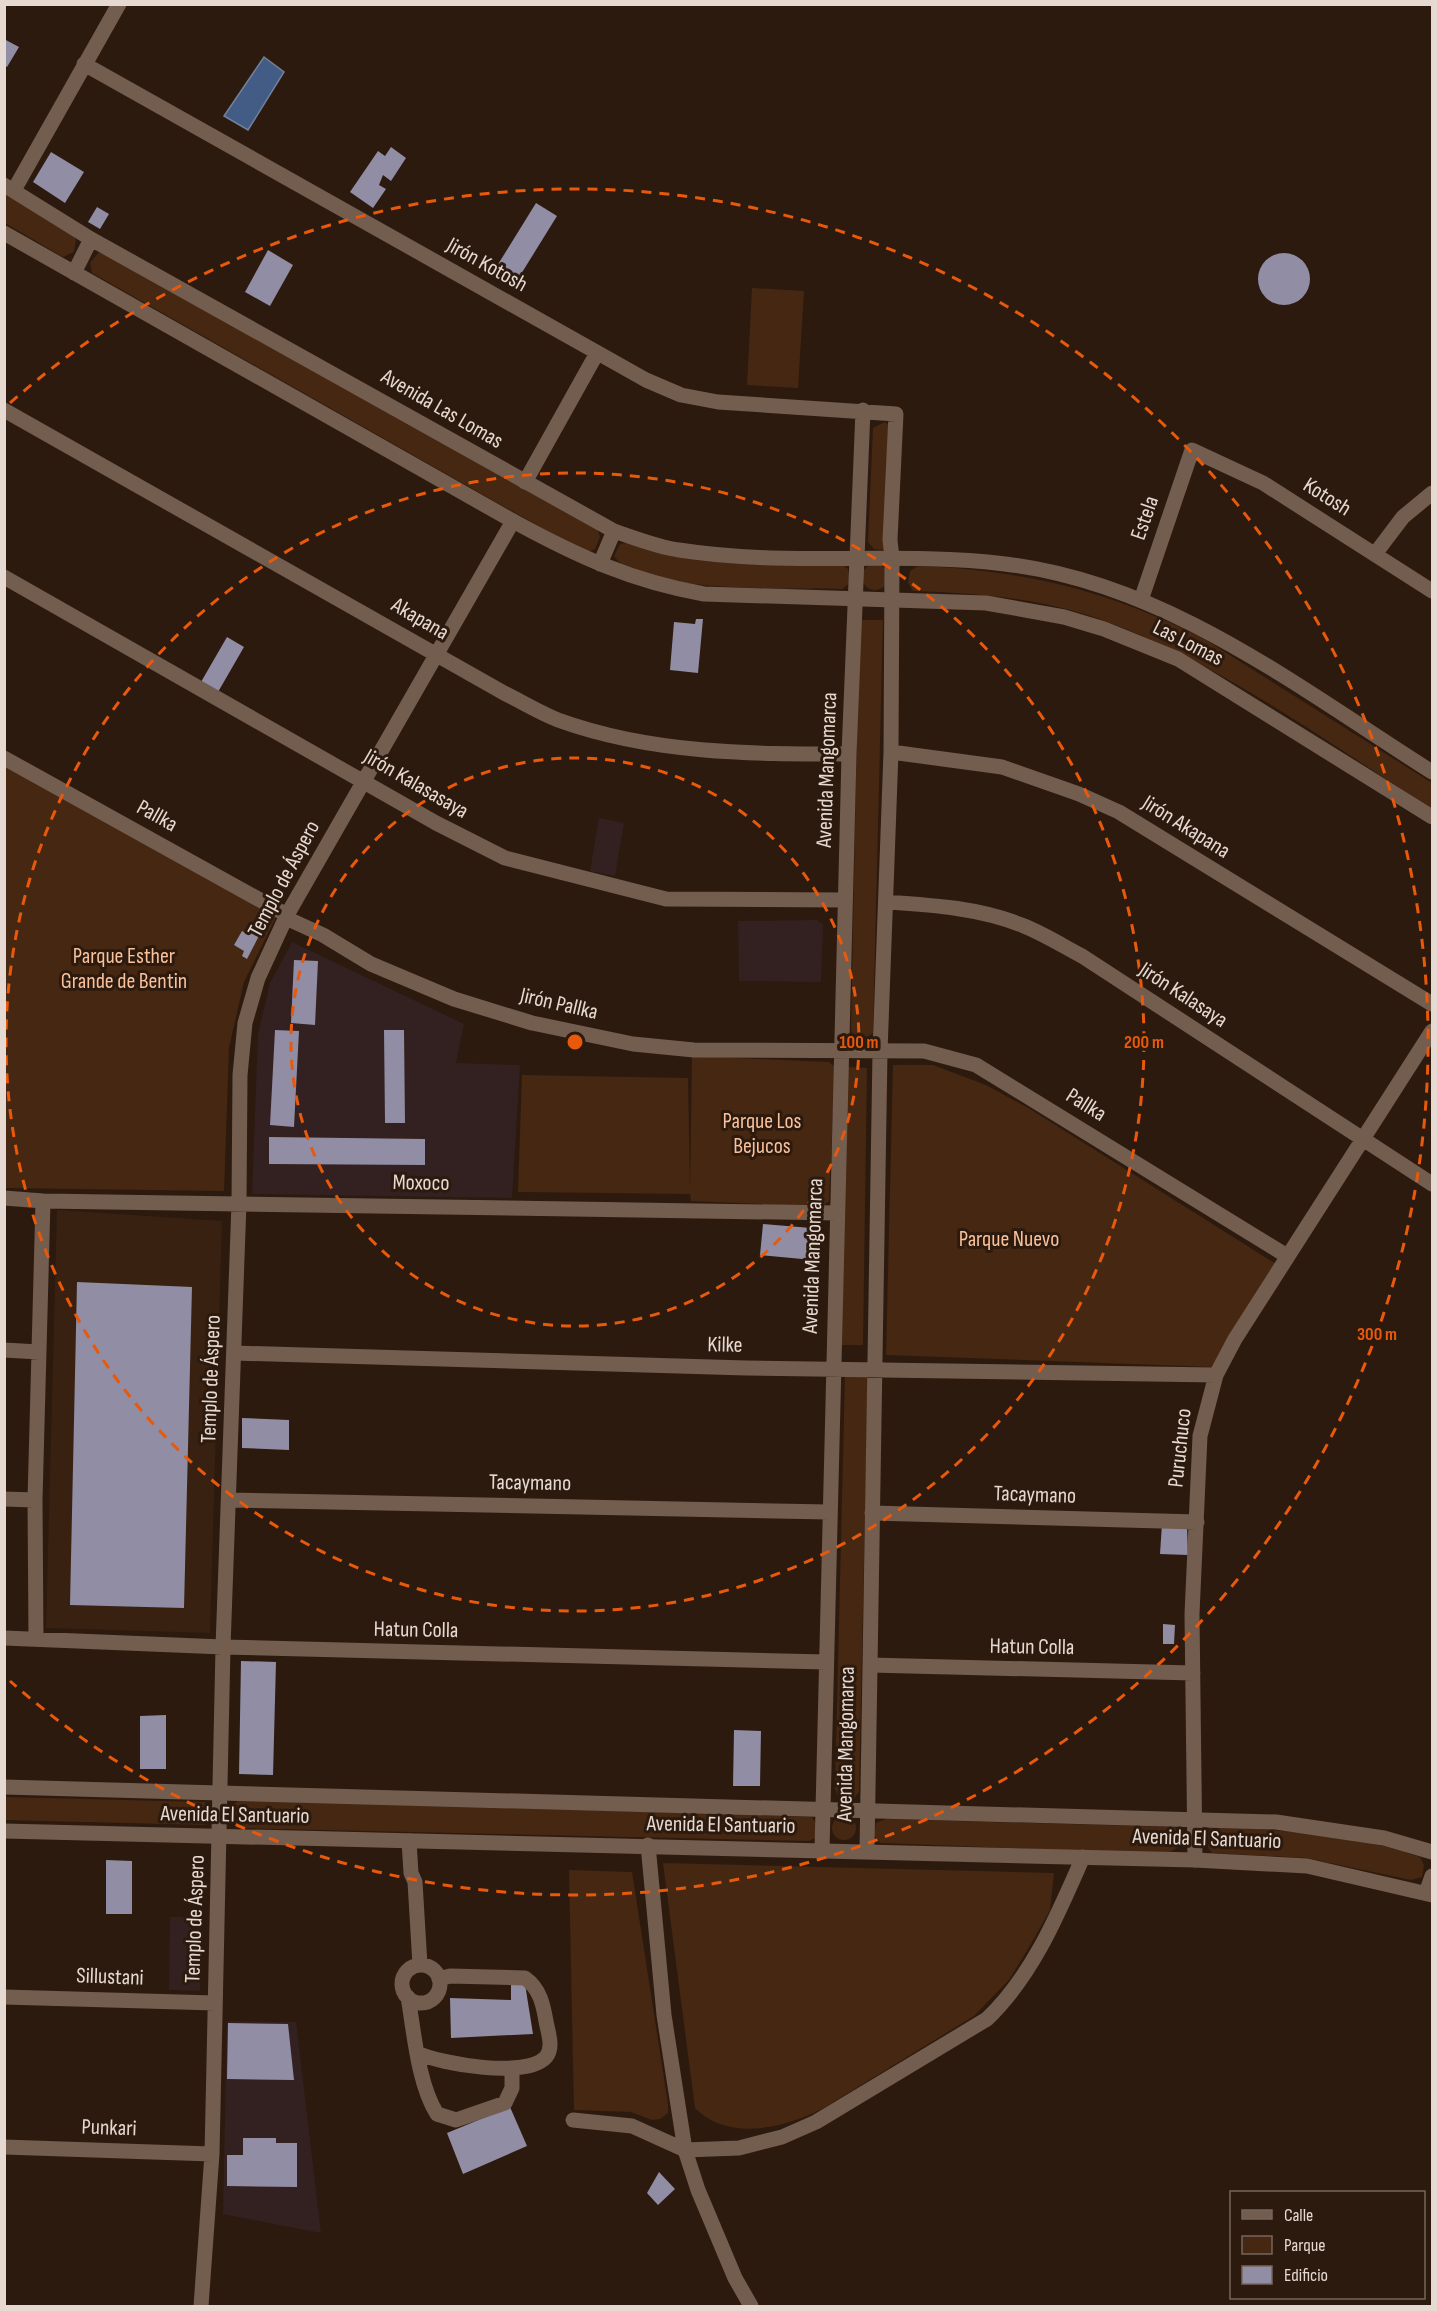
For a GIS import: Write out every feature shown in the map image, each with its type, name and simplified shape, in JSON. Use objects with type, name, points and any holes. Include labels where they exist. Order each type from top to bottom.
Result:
[{"type":"street","points":[[9,188],[119,4]]},
{"type":"street","name":"Jirón Kotosh","points":[[84,64],[646,380],[681,395],[718,402],[864,410],[896,414]]},
{"type":"street","name":"Avenida Las Lomas","points":[[9,188],[92,239],[614,531],[677,550],[710,554],[892,558]]},
{"type":"street","points":[[4,233],[558,546],[600,564],[659,586],[704,594],[892,601]]},
{"type":"street","points":[[74,273],[92,239]]},
{"type":"street","points":[[525,482],[597,353]]},
{"type":"street","name":"Akapana","points":[[4,410],[437,655],[557,719],[618,738],[732,754],[849,754]]},
{"type":"street","name":"Avenida Mangomarca","points":[[822,1850],[849,754],[864,410]]},
{"type":"street","name":"Avenida Mangomarca","points":[[867,1851],[880,1052],[891,752],[892,558],[890,540],[896,414]]},
{"type":"street","name":"Kotosh","points":[[1192,450],[1263,483],[1432,591]]},
{"type":"street","name":"Estela","points":[[1141,600],[1192,450]]},
{"type":"street","points":[[1375,554],[1403,517],[1432,493]]},
{"type":"street","name":"Templo de Áspero","points":[[201,2307],[212,2154],[223,1647],[239,1203],[240,1075],[245,1023],[258,978],[287,916],[513,521]]},
{"type":"street","points":[[600,564],[614,531]]},
{"type":"street","name":"Las Lomas","points":[[892,558],[1007,564],[1096,584],[1141,600],[1220,639],[1432,772]]},
{"type":"street","name":"Jirón Kalasasaya","points":[[4,577],[436,823],[505,858],[666,899],[845,900]]},
{"type":"street","name":"Las Lomas","points":[[892,601],[945,600],[1024,608],[1104,629],[1141,643],[1178,659],[1432,817]]},
{"type":"street","name":"Jirón Akapana","points":[[891,752],[1002,767],[1089,798],[1119,812],[1432,1004]]},
{"type":"street","name":"Pallka","points":[[4,758],[287,916]]},
{"type":"street","name":"Jirón Kalasaya","points":[[886,902],[960,909],[1023,926],[1082,956],[1432,1184]]},
{"type":"street","name":"Jirón Pallka","points":[[287,916],[371,964],[454,999],[532,1023],[633,1044],[694,1050],[842,1053]]},
{"type":"street","name":"Puruchuco","points":[[1195,1860],[1192,1614],[1200,1436],[1216,1375],[1287,1256],[1432,1031]]},
{"type":"street","name":"Pallka","points":[[842,1053],[924,1051],[976,1065],[1287,1256]]},
{"type":"street","name":"Moxoco","points":[[4,1198],[43,1201],[837,1213]]},
{"type":"street","points":[[36,1639],[35,1500],[43,1201]]},
{"type":"street","points":[[4,1350],[39,1352]]},
{"type":"street","name":"Kilke","points":[[234,1353],[746,1368],[1216,1375]]},
{"type":"street","points":[[4,1499],[35,1500]]},
{"type":"street","name":"Tacaymano","points":[[230,1500],[829,1512]]},
{"type":"street","name":"Tacaymano","points":[[872,1513],[1197,1522]]},
{"type":"street","name":"Hatun Colla","points":[[4,1638],[223,1647],[826,1662]]},
{"type":"street","name":"Hatun Colla","points":[[870,1665],[1193,1673]]},
{"type":"street","name":"Avenida El Santuario","points":[[4,1787],[1276,1822],[1384,1838],[1432,1852]]},
{"type":"street","name":"Avenida El Santuario","points":[[4,1832],[648,1845],[1195,1860],[1307,1866],[1429,1894]]},
{"type":"street","points":[[409,1841],[411,1873],[415,1882],[417,1966]]},
{"type":"street","points":[[648,1845],[664,2015],[685,2150],[698,2190],[730,2267],[751,2307]]},
{"type":"street","points":[[573,2120],[632,2126],[685,2150],[739,2148],[782,2137],[826,2116],[987,2019],[1021,1982],[1062,1906],[1083,1857]]},
{"type":"street","points":[[1429,1894],[1432,1876]]},
{"type":"street","points":[[408,1997],[418,2002],[430,2000],[438,1991],[439,1979],[432,1969],[417,1966],[409,1969],[403,1980],[417,2052],[431,2105],[437,2114],[446,2119],[456,2120],[505,2103],[512,2088],[512,2069]]},
{"type":"street","points":[[417,2052],[440,2061],[512,2069],[535,2064],[546,2056],[551,2046],[542,2000],[534,1985],[525,1978],[450,1976],[439,1979]]},
{"type":"street","name":"Sillustani","points":[[4,1997],[214,2003]]},
{"type":"street","name":"Punkari","points":[[4,2147],[212,2154]]},
{"type":"shaded area","points":[[599,818],[624,823],[615,876],[590,871]]},
{"type":"shaded area","points":[[817,920],[823,924],[821,982],[739,981],[738,921]]},
{"type":"shaded area","points":[[292,942],[464,1024],[456,1063],[520,1065],[512,1198],[252,1194],[258,1034],[270,983]]},
{"type":"shaded area","points":[[57,1210],[222,1221],[210,1633],[46,1628]]},
{"type":"shaded area","points":[[170,1917],[201,1917],[200,1991],[169,1990]]},
{"type":"shaded area","points":[[227,2021],[296,2022],[321,2233],[223,2214]]},
{"type":"green space","points":[[5,194],[72,232],[76,240],[74,252],[63,257],[5,223]]},
{"type":"green space","points":[[98,253],[110,253],[597,527],[600,537],[595,549],[586,553],[92,273],[90,263]]},
{"type":"green space","points":[[752,288],[804,291],[798,388],[747,385]]},
{"type":"green space","points":[[885,422],[897,433],[886,550],[874,549],[868,542],[873,428]]},
{"type":"green space","points":[[631,542],[672,556],[701,561],[843,565],[848,569],[850,583],[842,589],[757,588],[685,583],[654,577],[629,568],[614,556],[620,544]]},
{"type":"green space","points":[[875,564],[884,568],[888,577],[884,586],[875,590],[866,586],[862,577],[866,568]]},
{"type":"green space","points":[[918,566],[995,572],[1066,586],[1136,608],[1206,640],[1432,783],[1432,809],[1263,700],[1174,651],[1129,630],[1063,608],[999,597],[913,591],[908,583],[910,571]]},
{"type":"green space","points":[[859,620],[883,620],[873,1033],[866,1038],[856,1038],[851,1031]]},
{"type":"green space","name":"Parque Esther Grande de Bentin","points":[[4,766],[277,915],[244,982],[229,1048],[224,1191],[5,1188]]},
{"type":"green space","name":"Parque Los Bejucos","points":[[692,1056],[829,1062],[835,1067],[829,1201],[822,1207],[691,1201],[690,1194],[518,1192],[522,1075],[688,1078],[690,1188]]},
{"type":"green space","name":"Parque Nuevo","points":[[893,1065],[933,1065],[986,1085],[1030,1109],[1276,1264],[1213,1367],[886,1355]]},
{"type":"green space","points":[[848,1067],[867,1068],[863,1345],[841,1345]]},
{"type":"green space","points":[[845,1374],[868,1376],[859,1792],[854,1798],[840,1800],[835,1789]]},
{"type":"green space","points":[[5,1797],[205,1802],[211,1806],[212,1819],[206,1825],[5,1820]]},
{"type":"green space","points":[[243,1799],[812,1817],[816,1823],[817,1837],[809,1841],[237,1828],[232,1820],[232,1804]]},
{"type":"green space","points":[[844,1816],[849,1817],[855,1823],[855,1833],[849,1839],[844,1840],[839,1839],[833,1833],[832,1828],[833,1823],[839,1817]]},
{"type":"green space","points":[[886,1819],[1175,1827],[1179,1832],[1178,1847],[1167,1854],[880,1843],[874,1835],[876,1823]]},
{"type":"green space","points":[[1213,1826],[1318,1834],[1395,1849],[1420,1857],[1424,1865],[1422,1877],[1411,1880],[1306,1858],[1212,1853],[1207,1846],[1205,1833]]},
{"type":"green space","points":[[663,1863],[1054,1873],[1050,1910],[1031,1944],[1009,1980],[974,2016],[822,2109],[791,2122],[774,2126],[740,2128],[708,2119],[695,2108]]},
{"type":"green space","points":[[569,1870],[632,1872],[668,2104],[668,2113],[660,2119],[652,2120],[631,2112],[574,2110]]},
{"type":"water","points":[[264,57],[284,72],[248,130],[224,116]]},
{"type":"building","points":[[4,39],[19,47],[7,67],[4,65]]},
{"type":"building","points":[[391,147],[406,158],[391,181],[383,175],[379,185],[386,189],[373,208],[350,192],[378,151],[385,156]]},
{"type":"building","points":[[51,152],[84,172],[65,203],[33,182]]},
{"type":"building","points":[[536,203],[557,216],[513,287],[492,274]]},
{"type":"building","points":[[97,207],[109,214],[100,229],[88,222]]},
{"type":"building","points":[[268,250],[293,265],[270,306],[245,292]]},
{"type":"building","points":[[1279,253],[1289,253],[1303,260],[1310,279],[1303,298],[1289,305],[1279,305],[1269,301],[1262,294],[1258,284],[1258,274],[1262,264],[1269,257]]},
{"type":"building","points":[[696,619],[703,619],[698,673],[670,670],[674,622],[695,624]]},
{"type":"building","points":[[227,637],[244,647],[218,692],[201,682]]},
{"type":"building","points":[[256,930],[261,932],[247,959],[242,956],[244,951],[234,945],[242,931],[249,935]]},
{"type":"building","points":[[294,960],[318,961],[315,1025],[291,1023]]},
{"type":"building","points":[[275,1030],[299,1031],[294,1127],[270,1125]]},
{"type":"building","points":[[384,1030],[404,1030],[405,1123],[385,1123]]},
{"type":"building","points":[[269,1137],[425,1139],[425,1165],[269,1164]]},
{"type":"building","points":[[763,1224],[811,1228],[813,1260],[760,1255]]},
{"type":"building","points":[[77,1282],[192,1287],[184,1608],[70,1605]]},
{"type":"building","points":[[242,1418],[289,1420],[289,1450],[242,1448]]},
{"type":"building","points":[[1162,1524],[1187,1526],[1188,1555],[1160,1554]]},
{"type":"building","points":[[1163,1624],[1175,1625],[1174,1644],[1163,1644]]},
{"type":"building","points":[[241,1661],[276,1662],[273,1775],[239,1774]]},
{"type":"building","points":[[166,1715],[166,1769],[140,1769],[140,1716]]},
{"type":"building","points":[[734,1730],[761,1731],[760,1786],[733,1786]]},
{"type":"building","points":[[106,1860],[132,1861],[132,1914],[106,1914]]},
{"type":"building","points":[[511,1982],[525,1984],[533,2034],[451,2038],[450,1998],[511,2000]]},
{"type":"building","points":[[228,2023],[288,2024],[294,2080],[227,2079]]},
{"type":"building","points":[[510,2107],[527,2146],[463,2174],[447,2133]]},
{"type":"building","points":[[243,2138],[276,2138],[276,2143],[297,2143],[297,2187],[227,2186],[227,2155],[243,2155]]},
{"type":"building","points":[[659,2172],[675,2189],[658,2205],[647,2193]]}]
